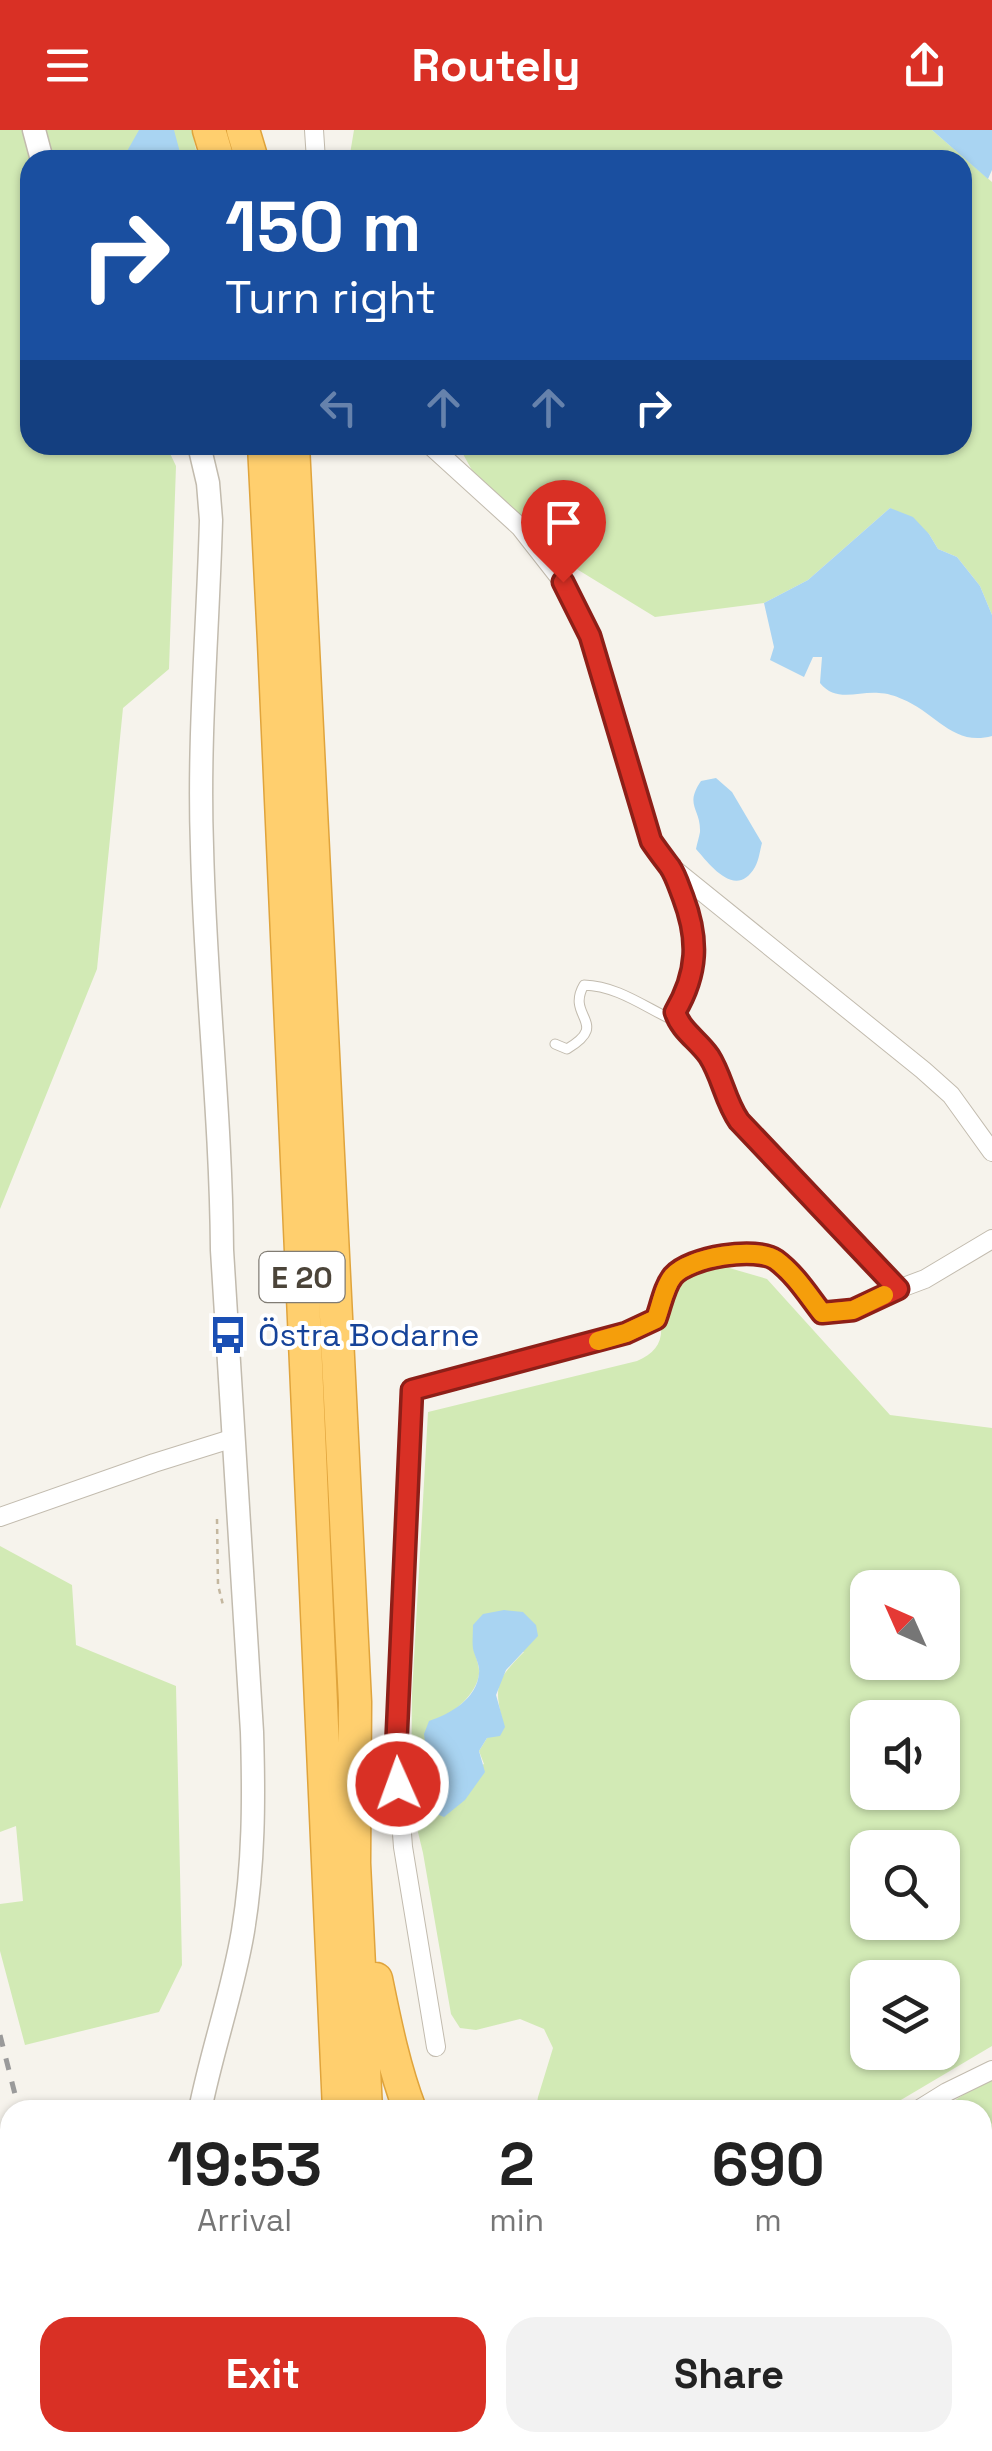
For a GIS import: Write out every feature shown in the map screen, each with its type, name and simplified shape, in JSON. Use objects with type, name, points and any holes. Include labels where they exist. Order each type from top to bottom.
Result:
[{"type":"highway","name":"E 20","points":[[265,455],[339,2100]]},
{"type":"highway","name":"E 20","points":[[293,455],[355,1702],[354,1863],[366,2100]]},
{"type":"highway","points":[[354,1863],[369,1904],[374,1969],[406,2100]]},
{"type":"street","points":[[201,455],[211,520],[202,783],[203,891],[252,1732],[253,1854],[242,1935],[202,2100]]},
{"type":"street","points":[[441,455],[520,528],[563,582],[590,636],[651,841],[668,865],[923,1070],[950,1095],[992,1152]]},
{"type":"street","points":[[436,2047],[403,1847],[396,1752],[412,1390],[626,1333],[656,1319],[675,1273],[730,1253],[772,1256],[822,1313],[853,1310],[925,1279],[992,1239]]},
{"type":"street","points":[[0,1517],[234,1438]]},
{"type":"street","points":[[934,2100],[992,2070]]},
{"type":"lane","points":[[668,865],[694,935],[690,982],[675,1012],[679,1023],[708,1056],[739,1121],[898,1289]]},
{"type":"lane","points":[[555,1044],[567,1049],[580,1042],[587,1032],[587,1020],[578,1008],[578,995],[584,985],[626,995],[679,1023]]},
{"type":"green space","points":[[0,130],[192,130],[196,150],[20,150],[20,455],[171,455],[176,466],[169,669],[123,708],[97,969],[0,1209]]},
{"type":"green space","points":[[354,130],[932,130],[955,150],[351,150]]},
{"type":"green space","points":[[972,165],[992,182],[992,615],[980,586],[957,557],[938,549],[929,534],[890,508],[808,580],[764,603],[655,617],[531,541],[493,508],[464,455],[972,455]]},
{"type":"green space","points":[[726,1267],[767,1279],[890,1415],[992,1428],[992,2046],[960,2065],[960,1960],[850,1960],[850,2070],[952,2070],[901,2100],[538,2100],[553,2048],[544,2029],[520,2019],[476,2030],[460,2028],[451,2014],[411,1803],[412,1694],[428,1412],[643,1358],[659,1342],[661,1323],[676,1290],[692,1272]],"holes":[[[473,1647],[524,1652],[499,1686],[504,1727],[487,1738],[479,1751],[484,1764],[423,1794],[446,1716],[467,1698],[478,1680]]]},
{"type":"green space","points":[[0,1546],[72,1585],[76,1645],[176,1686],[182,1965],[159,2012],[25,2045],[0,1951],[0,1904],[23,1901],[16,1826],[0,1832]]},
{"type":"green space","points":[[992,2080],[992,2100],[955,2100]]},
{"type":"water","points":[[139,130],[174,130],[179,150],[128,150]]},
{"type":"water","points":[[932,130],[992,130],[992,170],[988,179],[972,165],[972,150],[955,150]]},
{"type":"water","points":[[890,508],[913,517],[938,549],[957,557],[980,586],[992,615],[992,736],[978,738],[955,733],[914,705],[891,695],[833,693],[820,683],[822,657],[813,657],[804,677],[770,660],[774,647],[764,603],[808,580]]},
{"type":"water","points":[[716,778],[732,792],[762,843],[755,867],[740,880],[724,876],[696,849],[700,824],[694,796],[701,781]]},
{"type":"water","points":[[523,1612],[536,1625],[538,1636],[506,1670],[496,1695],[505,1727],[500,1736],[487,1738],[479,1751],[485,1772],[465,1800],[444,1817],[432,1812],[423,1794],[429,1775],[424,1734],[429,1721],[461,1704],[477,1682],[473,1625],[483,1614]]},
{"type":"railway","points":[[0,2035],[16,2100]]},
{"type":"slow traffic","points":[[598,1341],[656,1319],[675,1273],[730,1253],[772,1256],[822,1313],[853,1310],[884,1295]]},
{"type":"place","name":"Östra Bodarne","points":[[228,1335]]},
{"type":"route","points":[[398,1784],[396,1752],[412,1390],[626,1333],[656,1319],[675,1273],[730,1253],[772,1256],[822,1313],[853,1310],[898,1289],[739,1121],[708,1056],[679,1023],[675,1012],[690,982],[694,958],[692,921],[678,883],[651,841],[590,636],[563,582]]}]
